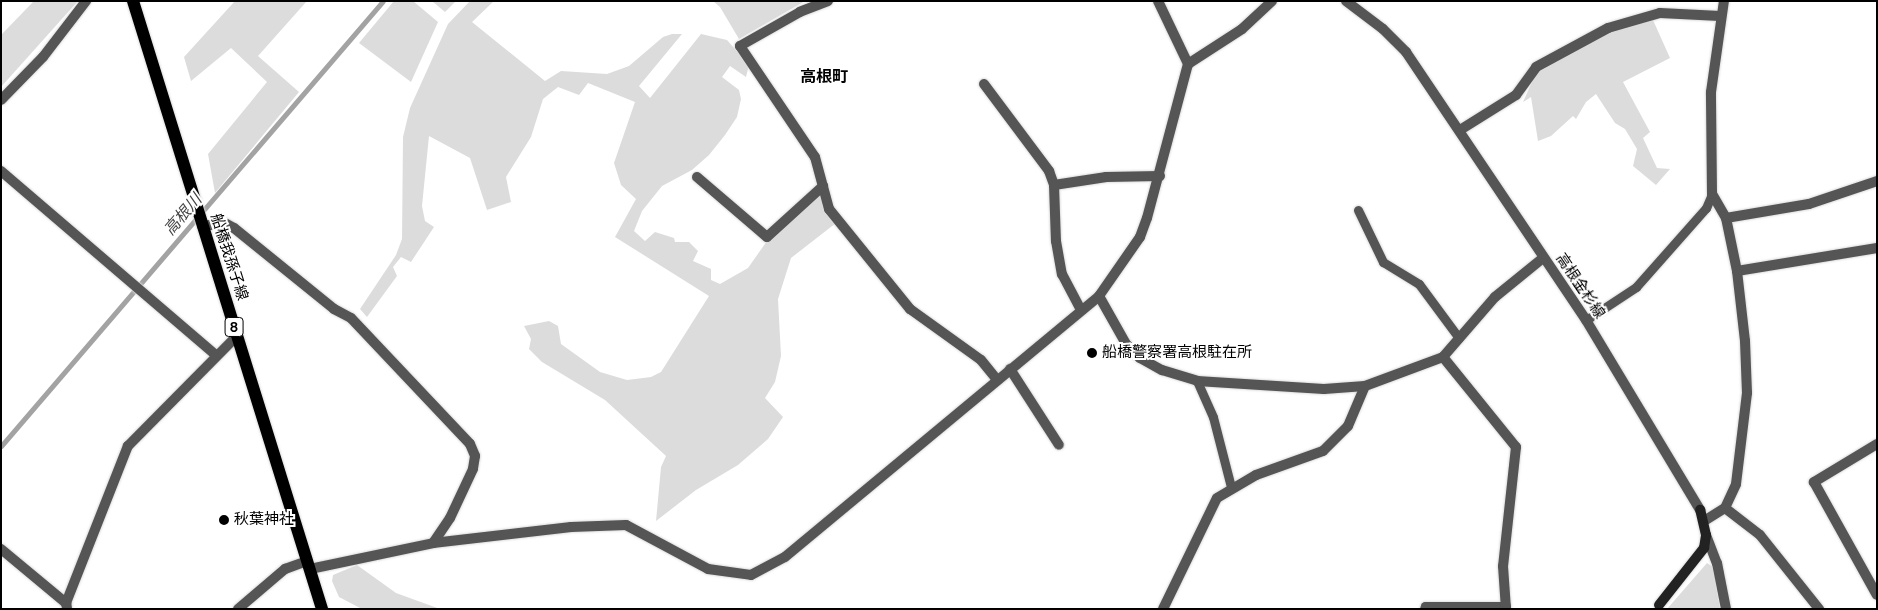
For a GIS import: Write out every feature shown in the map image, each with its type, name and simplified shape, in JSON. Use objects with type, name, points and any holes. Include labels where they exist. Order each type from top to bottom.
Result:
[{"type":"main road","name":"船橋我孫子線","points":[[132,1],[322,609]]},
{"type":"street","points":[[1,100],[43,57],[86,1]]},
{"type":"street","points":[[828,1],[800,12],[740,46],[815,157],[829,209],[910,309],[981,360],[997,380]]},
{"type":"street","points":[[238,609],[285,569],[433,543],[571,526],[626,525],[708,568],[751,575],[785,557],[1099,296],[1140,237],[1160,176],[1188,64],[1158,1]]},
{"type":"street","points":[[1188,64],[1242,29],[1272,1]]},
{"type":"street","name":"高根金杉線","points":[[1346,1],[1383,28],[1406,52],[1586,320],[1700,510],[1706,535],[1704,548],[1695,563],[1657,607]]},
{"type":"street","points":[[1704,521],[1725,508],[1736,484],[1747,393],[1746,341],[1737,271],[1726,218],[1712,194],[1711,92],[1720,16],[1724,1]]},
{"type":"street","points":[[1460,130],[1516,95],[1536,67],[1608,28],[1660,13],[1720,16]]},
{"type":"street","points":[[984,84],[1049,171],[1054,185],[1056,241],[1062,274],[1081,310]]},
{"type":"street","points":[[1,171],[217,356]]},
{"type":"street","points":[[1054,185],[1106,177],[1160,176]]},
{"type":"street","points":[[697,177],[767,237],[823,186]]},
{"type":"street","points":[[1726,218],[1809,204],[1877,181]]},
{"type":"street","points":[[202,226],[225,223],[234,228],[327,304],[351,318],[470,444],[475,456],[474,469],[450,518],[433,543]]},
{"type":"street","points":[[1737,271],[1877,248]]},
{"type":"street","points":[[1099,296],[1126,344],[1140,358],[1162,370],[1197,381],[1324,389],[1365,386],[1443,357],[1495,297],[1543,258]]},
{"type":"street","points":[[1,549],[66,606],[128,446],[237,336]]},
{"type":"street","points":[[1443,357],[1516,447],[1503,566],[1506,607]]},
{"type":"street","points":[[1010,369],[1059,445]]},
{"type":"street","points":[[1163,609],[1207,513],[1217,498],[1231,488],[1323,451],[1348,426],[1365,386]]},
{"type":"street","points":[[1877,444],[1814,482],[1877,595]]},
{"type":"street","points":[[1725,508],[1760,535],[1819,609]]},
{"type":"street","points":[[1706,535],[1717,563],[1726,609]]},
{"type":"lane","points":[[1586,320],[1636,287],[1706,208],[1712,194]]},
{"type":"lane","points":[[1358,210],[1383,262],[1419,284],[1458,338]]},
{"type":"lane","points":[[1197,381],[1213,417],[1231,488]]},
{"type":"lane","points":[[1424,609],[1424,606],[1506,607]]},
{"type":"shaded area","points":[[34,1],[78,1],[1,87],[1,35]]},
{"type":"shaded area","points":[[235,1],[307,1],[258,56],[299,92],[215,193],[208,154],[267,82],[231,48],[191,81],[184,57]]},
{"type":"shaded area","points":[[394,1],[413,1],[438,22],[411,82],[359,43]]},
{"type":"shaded area","points":[[432,1],[456,1],[445,12]]},
{"type":"shaded area","points":[[470,1],[494,1],[472,22],[545,81],[561,71],[607,74],[629,66],[663,37],[672,34],[682,34],[639,86],[650,98],[701,34],[727,40],[749,65],[746,77],[730,66],[722,77],[739,90],[741,99],[737,117],[725,135],[709,155],[692,170],[662,186],[642,211],[634,231],[645,241],[655,232],[674,238],[675,242],[689,242],[698,251],[693,261],[711,269],[711,280],[720,284],[748,268],[767,241],[820,196],[825,210],[836,223],[791,258],[778,299],[781,356],[775,382],[765,398],[783,417],[768,439],[738,465],[696,490],[656,521],[661,467],[666,456],[605,400],[542,362],[529,349],[531,339],[524,326],[549,321],[558,326],[561,344],[600,372],[627,380],[651,377],[661,372],[709,296],[615,237],[636,199],[621,185],[614,163],[635,102],[588,83],[579,95],[558,87],[543,99],[531,137],[506,177],[511,202],[487,210],[470,158],[429,136],[422,206],[425,221],[434,227],[411,262],[401,257],[393,267],[397,276],[367,317],[360,309],[396,255],[402,239],[403,137],[410,108],[448,24]]},
{"type":"shaded area","points":[[713,1],[805,1],[739,39],[720,7]]},
{"type":"shaded area","points":[[1653,20],[1670,58],[1623,82],[1650,132],[1643,138],[1657,168],[1670,169],[1656,185],[1633,166],[1637,149],[1625,129],[1615,123],[1596,94],[1586,102],[1576,119],[1573,116],[1551,136],[1538,141],[1531,97],[1523,102],[1536,73],[1610,32]]},
{"type":"shaded area","points":[[1707,563],[1713,567],[1720,609],[1667,609]]},
{"type":"shaded area","points":[[357,565],[396,593],[440,609],[362,609],[339,597],[332,581],[333,575]]},
{"type":"waterway","name":"高根川","points":[[1,446],[383,1]]},
{"type":"place","name":"船橋警察署高根駐在所","points":[[1092,353]]},
{"type":"place","name":"秋葉神社","points":[[224,520]]},
{"type":"district","name":"高根町","points":[[824,77]]}]
